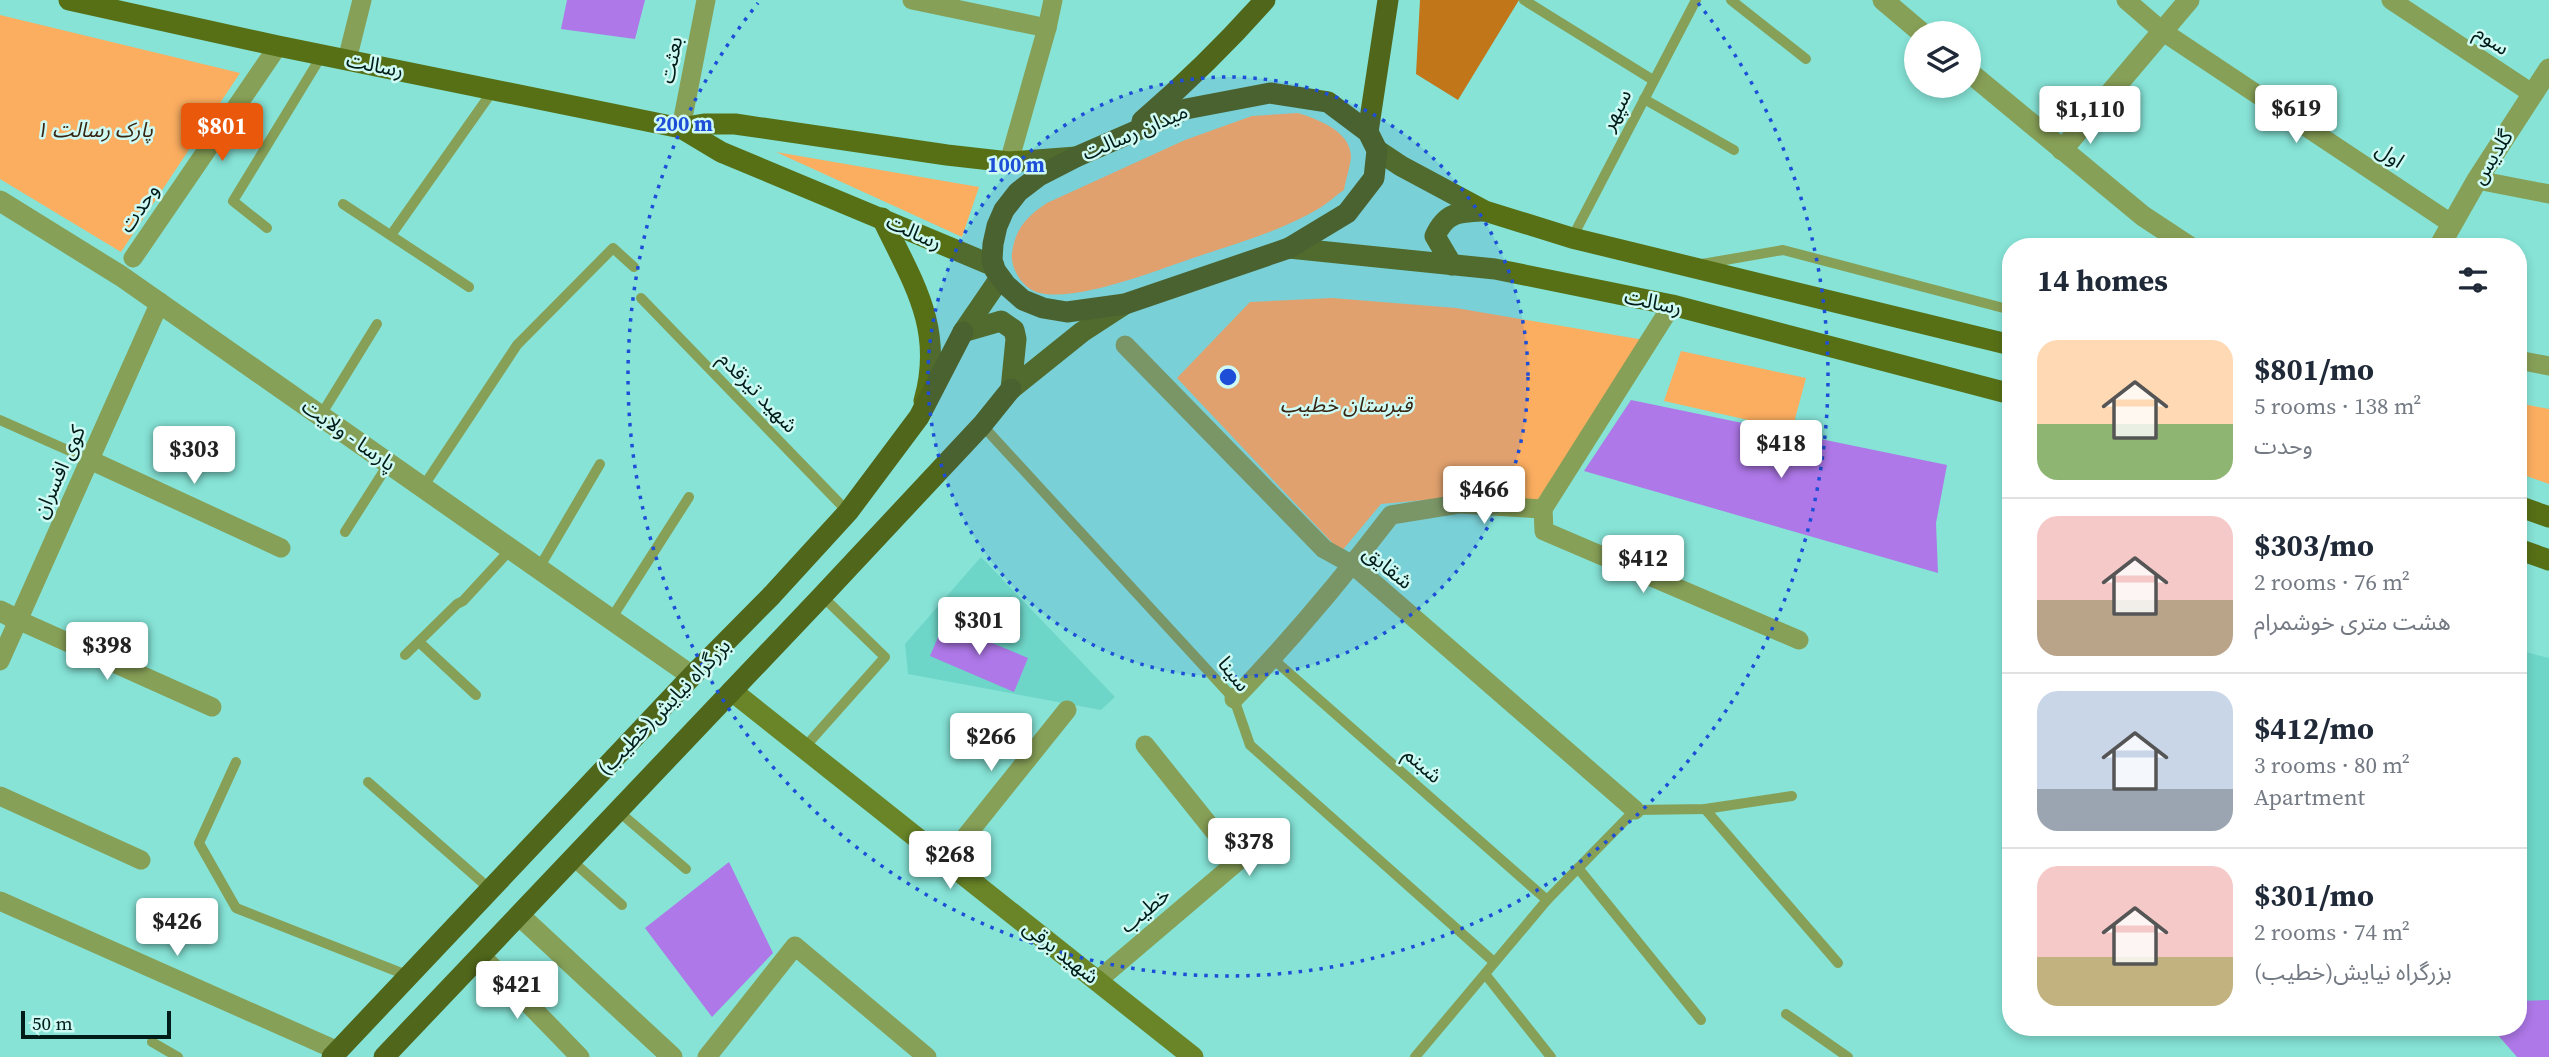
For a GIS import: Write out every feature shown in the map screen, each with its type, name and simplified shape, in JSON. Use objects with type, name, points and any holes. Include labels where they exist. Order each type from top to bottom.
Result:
[{"type":"highway","points":[[1122,138],[1183,86],[1265,0]]},
{"type":"highway","points":[[997,272],[1023,300],[1043,308],[1067,312],[1125,304],[1289,248],[1348,214],[1374,178],[1372,141],[1388,0]]},
{"type":"highway","name":"میدان رسالت","points":[[997,272],[992,260],[995,235],[1004,210],[1018,192],[1076,157],[1186,109],[1270,93],[1328,102],[1372,141]]},
{"type":"highway","name":"بزرگراه نیایش(خطیب)","points":[[335,1054],[848,512],[919,417],[963,332]]},
{"type":"highway","name":"بزرگراه نیایش(خطیب)","points":[[384,1057],[822,596],[982,425],[1012,389]]},
{"type":"main road","name":"رسالت","points":[[69,0],[278,46],[681,128],[721,152],[882,218],[997,272]]},
{"type":"main road","name":"رسالت","points":[[681,128],[704,124],[736,124],[1009,162],[1076,157]]},
{"type":"main road","name":"رسالت","points":[[1372,141],[1401,166],[1485,211],[1572,238],[2002,343]]},
{"type":"main road","points":[[1452,265],[1435,236],[1441,223],[1457,212],[1485,211]]},
{"type":"main road","points":[[882,218],[921,300],[932,343],[929,382],[919,417]]},
{"type":"main road","name":"رسالت","points":[[1289,248],[1496,269],[1672,305],[2002,392]]},
{"type":"main road","points":[[963,332],[997,272]]},
{"type":"main road","points":[[1012,389],[1082,331],[1125,304]]},
{"type":"main road","points":[[963,332],[1001,321],[1014,330],[1016,339],[1012,389]]},
{"type":"main road","points":[[2527,509],[2549,517]]},
{"type":"main road","points":[[2527,552],[2549,560]]},
{"type":"main road","name":"شهید برقی","points":[[732,691],[1193,1057]]},
{"type":"street","points":[[348,60],[362,0]]},
{"type":"street","name":"بعثت","points":[[681,128],[706,0]]},
{"type":"street","points":[[912,0],[1047,28]]},
{"type":"street","points":[[1009,162],[1053,0]]},
{"type":"street","points":[[1882,0],[1907,21]]},
{"type":"street","name":"اول","points":[[2126,0],[2162,32],[2452,224]]},
{"type":"street","points":[[2062,150],[2189,0]]},
{"type":"street","name":"سوم","points":[[2391,0],[2533,94]]},
{"type":"street","name":"وحدت","points":[[133,258],[278,46]]},
{"type":"street","name":"گلدیس","points":[[2444,238],[2477,180],[2549,69]]},
{"type":"street","points":[[1981,82],[2143,216],[2176,238]]},
{"type":"street","points":[[2477,180],[2549,194]]},
{"type":"street","name":"پارسا - ولایت","points":[[0,201],[121,276],[692,676]]},
{"type":"street","name":"کوی افسران","points":[[0,661],[9,615],[90,460],[160,303]]},
{"type":"street","points":[[1672,305],[1543,509],[1544,531],[1798,640]]},
{"type":"street","name":"شقایق","points":[[1125,345],[1324,550],[1353,565],[1635,810]]},
{"type":"street","points":[[2527,362],[2549,366]]},
{"type":"street","points":[[90,460],[281,548]]},
{"type":"street","points":[[1234,699],[1273,659],[1353,565],[1391,515],[1459,504],[1543,509]]},
{"type":"street","points":[[9,615],[212,707]]},
{"type":"street","points":[[946,861],[1067,710]]},
{"type":"street","name":"خطیب","points":[[1097,981],[1238,861],[1146,745]]},
{"type":"street","points":[[0,796],[141,860]]},
{"type":"street","points":[[0,901],[335,1054]]},
{"type":"street","points":[[520,916],[672,1057]]},
{"type":"street","points":[[707,1057],[795,946],[927,1057]]},
{"type":"street","points":[[482,956],[580,1057]]},
{"type":"lane","points":[[1524,0],[1653,80]]},
{"type":"lane","name":"سپهر","points":[[1572,238],[1696,0]]},
{"type":"lane","points":[[1731,0],[1805,60]]},
{"type":"lane","points":[[267,228],[233,201],[323,54]]},
{"type":"lane","points":[[391,235],[494,89]]},
{"type":"lane","points":[[1644,99],[1734,150]]},
{"type":"lane","points":[[343,204],[469,286]]},
{"type":"lane","points":[[423,486],[517,345],[613,248],[634,267]]},
{"type":"lane","points":[[1687,267],[1783,250],[2002,308]]},
{"type":"lane","name":"شهید تیزقدم","points":[[641,298],[848,512]]},
{"type":"lane","points":[[320,415],[377,324]]},
{"type":"lane","points":[[0,420],[90,460]]},
{"type":"lane","name":"سینا","points":[[982,425],[1234,699],[1250,745],[1494,962]]},
{"type":"lane","points":[[345,532],[389,463]]},
{"type":"lane","points":[[539,568],[600,464]]},
{"type":"lane","points":[[611,619],[689,497]]},
{"type":"lane","points":[[405,655],[463,601],[511,548]]},
{"type":"lane","points":[[804,748],[885,657],[822,596]]},
{"type":"lane","points":[[419,642],[476,695]]},
{"type":"lane","name":"شبنم","points":[[1273,659],[1547,900]]},
{"type":"lane","points":[[236,762],[199,843],[236,908],[410,977]]},
{"type":"lane","points":[[368,782],[492,890]]},
{"type":"lane","points":[[1415,1057],[1547,900],[1635,810],[1705,809],[1792,796]]},
{"type":"lane","points":[[1705,809],[1838,963]]},
{"type":"lane","points":[[618,811],[686,869]]},
{"type":"lane","points":[[571,860],[622,905]]},
{"type":"lane","points":[[1578,868],[1701,1020]]},
{"type":"lane","points":[[1485,974],[1551,1057]]},
{"type":"lane","points":[[1786,1014],[1848,1057]]},
{"type":"lane","points":[[152,1042],[178,1057]]},
{"type":"shaded area","points":[[1420,0],[1519,0],[1458,100],[1416,74]]},
{"type":"shaded area","points":[[981,557],[1115,697],[1101,710],[908,674],[905,644]]},
{"type":"shaded area","points":[[2527,652],[2549,658],[2549,1002],[2527,1001]]},
{"type":"green space","name":"پارک رسالت ۱","points":[[0,15],[240,73],[121,252],[0,179]]},
{"type":"green space","points":[[1298,113],[1332,127],[1350,148],[1351,157],[1344,190],[1318,209],[1260,235],[1097,289],[1056,295],[1040,293],[1023,283],[1015,272],[1012,253],[1019,230],[1028,218],[1047,203],[1185,140],[1252,116]]},
{"type":"green space","points":[[776,152],[979,187],[962,237]]},
{"type":"green space","name":"قبرستان خطیب","points":[[1332,298],[1456,308],[1644,340],[1537,501],[1457,497],[1381,504],[1341,552],[1177,378],[1250,302]]},
{"type":"green space","points":[[1681,351],[1806,378],[1792,430],[1664,401]]},
{"type":"green space","points":[[2527,405],[2549,409],[2549,484],[2527,476]]},
{"type":"building","points":[[567,0],[645,0],[635,39],[561,29]]},
{"type":"building","points":[[1631,400],[1947,465],[1936,523],[1938,573],[1584,471]]},
{"type":"building","points":[[944,623],[1028,658],[1014,692],[930,656]]},
{"type":"building","points":[[729,862],[773,953],[712,1017],[645,928]]},
{"type":"building","points":[[2549,1000],[2549,1057],[2517,1057],[2499,1036],[2527,1036],[2527,1001]]}]
